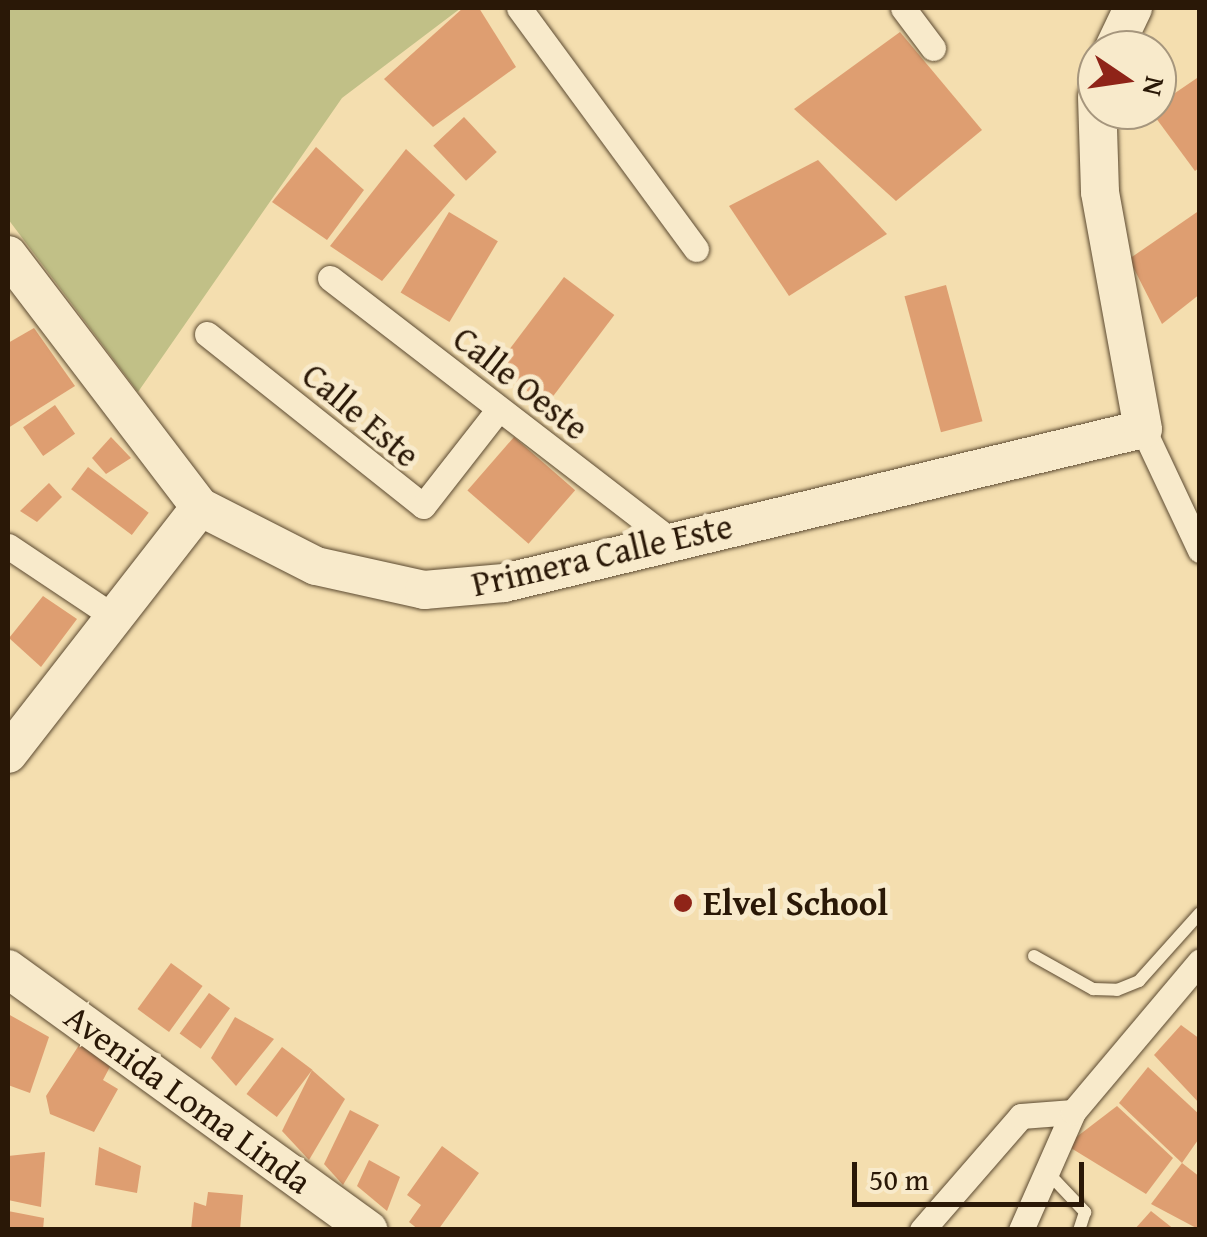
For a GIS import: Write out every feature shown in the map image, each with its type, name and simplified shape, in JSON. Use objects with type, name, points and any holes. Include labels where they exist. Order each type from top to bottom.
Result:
[{"type":"street","points":[[519,8],[696,249]]},
{"type":"street","points":[[903,8],[933,48]]},
{"type":"street","points":[[1099,130],[1105,230],[1143,430],[1200,550]]},
{"type":"street","points":[[8,255],[200,507],[8,754]]},
{"type":"street","name":"Calle Oeste","points":[[330,278],[671,541]]},
{"type":"street","name":"Calle Este","points":[[208,334],[423,506],[498,410]]},
{"type":"street","name":"Primera Calle Este","points":[[200,507],[316,566],[424,590],[504,583],[1143,430]]},
{"type":"street","points":[[8,546],[114,618]]},
{"type":"street","points":[[1021,1230],[1051,1176],[1072,1112],[1200,962]]},
{"type":"street","name":"Avenida Loma Linda","points":[[8,969],[370,1230]]},
{"type":"street","points":[[922,1230],[1021,1116],[1072,1112]]},
{"type":"lane","points":[[1034,956],[1093,989],[1116,990],[1139,980],[1200,913]]},
{"type":"lane","points":[[1051,1176],[1084,1212],[1078,1230]]},
{"type":"shaded area","points":[[8,8],[461,8],[342,98],[138,392],[8,219]]},
{"type":"building","points":[[463,8],[479,8],[516,67],[433,127],[384,79]]},
{"type":"building","points":[[900,32],[982,130],[896,201],[794,109]]},
{"type":"building","points":[[1200,76],[1200,167],[1195,171],[1165,130],[1177,130],[1177,92]]},
{"type":"building","points":[[464,117],[497,152],[466,181],[433,146]]},
{"type":"building","points":[[316,147],[364,190],[327,240],[272,202]]},
{"type":"building","points":[[406,149],[455,195],[382,281],[330,246]]},
{"type":"building","points":[[818,160],[887,234],[789,296],[729,206]]},
{"type":"building","points":[[1200,210],[1200,294],[1162,324],[1129,259]]},
{"type":"building","points":[[449,212],[498,241],[449,322],[401,293]]},
{"type":"building","points":[[564,277],[614,315],[546,405],[496,367]]},
{"type":"building","points":[[946,285],[982,421],[941,432],[904,296]]},
{"type":"building","points":[[34,328],[75,386],[8,428],[8,343]]},
{"type":"building","points":[[55,405],[75,434],[43,456],[23,427]]},
{"type":"building","points":[[111,437],[131,458],[106,474],[92,458]]},
{"type":"building","points":[[514,437],[575,490],[529,544],[467,491]]},
{"type":"building","points":[[88,467],[149,513],[132,535],[71,489]]},
{"type":"building","points":[[49,483],[62,497],[37,522],[20,511]]},
{"type":"building","points":[[43,596],[77,619],[41,667],[9,638]]},
{"type":"building","points":[[171,963],[203,986],[169,1032],[137,1009]]},
{"type":"building","points":[[209,993],[230,1008],[201,1049],[180,1033]]},
{"type":"building","points":[[8,1014],[49,1037],[30,1093],[8,1085]]},
{"type":"building","points":[[235,1017],[274,1039],[236,1086],[211,1058]]},
{"type":"building","points":[[1181,1025],[1200,1039],[1200,1104],[1154,1055]]},
{"type":"building","points":[[81,1042],[113,1061],[103,1080],[118,1089],[94,1132],[50,1114],[46,1096]]},
{"type":"building","points":[[282,1047],[312,1070],[277,1117],[246,1094]]},
{"type":"building","points":[[1148,1067],[1200,1115],[1200,1137],[1182,1163],[1119,1103]]},
{"type":"building","points":[[312,1070],[345,1099],[309,1160],[282,1131]]},
{"type":"building","points":[[1117,1106],[1173,1158],[1146,1194],[1066,1145]]},
{"type":"building","points":[[350,1110],[379,1125],[343,1185],[324,1164]]},
{"type":"building","points":[[442,1146],[479,1173],[438,1230],[419,1230],[409,1222],[421,1205],[407,1195]]},
{"type":"building","points":[[99,1147],[141,1166],[137,1193],[95,1185]]},
{"type":"building","points":[[45,1152],[41,1207],[8,1200],[8,1156]]},
{"type":"building","points":[[369,1160],[400,1177],[387,1211],[357,1186]]},
{"type":"building","points":[[1182,1163],[1200,1177],[1200,1230],[1151,1204]]},
{"type":"building","points":[[208,1192],[243,1195],[240,1230],[191,1230],[194,1202],[206,1206]]},
{"type":"building","points":[[8,1211],[44,1218],[43,1230],[8,1230]]},
{"type":"building","points":[[1151,1211],[1175,1230],[1134,1230]]},
{"type":"place","name":"Elvel School","points":[[683,903]]}]
